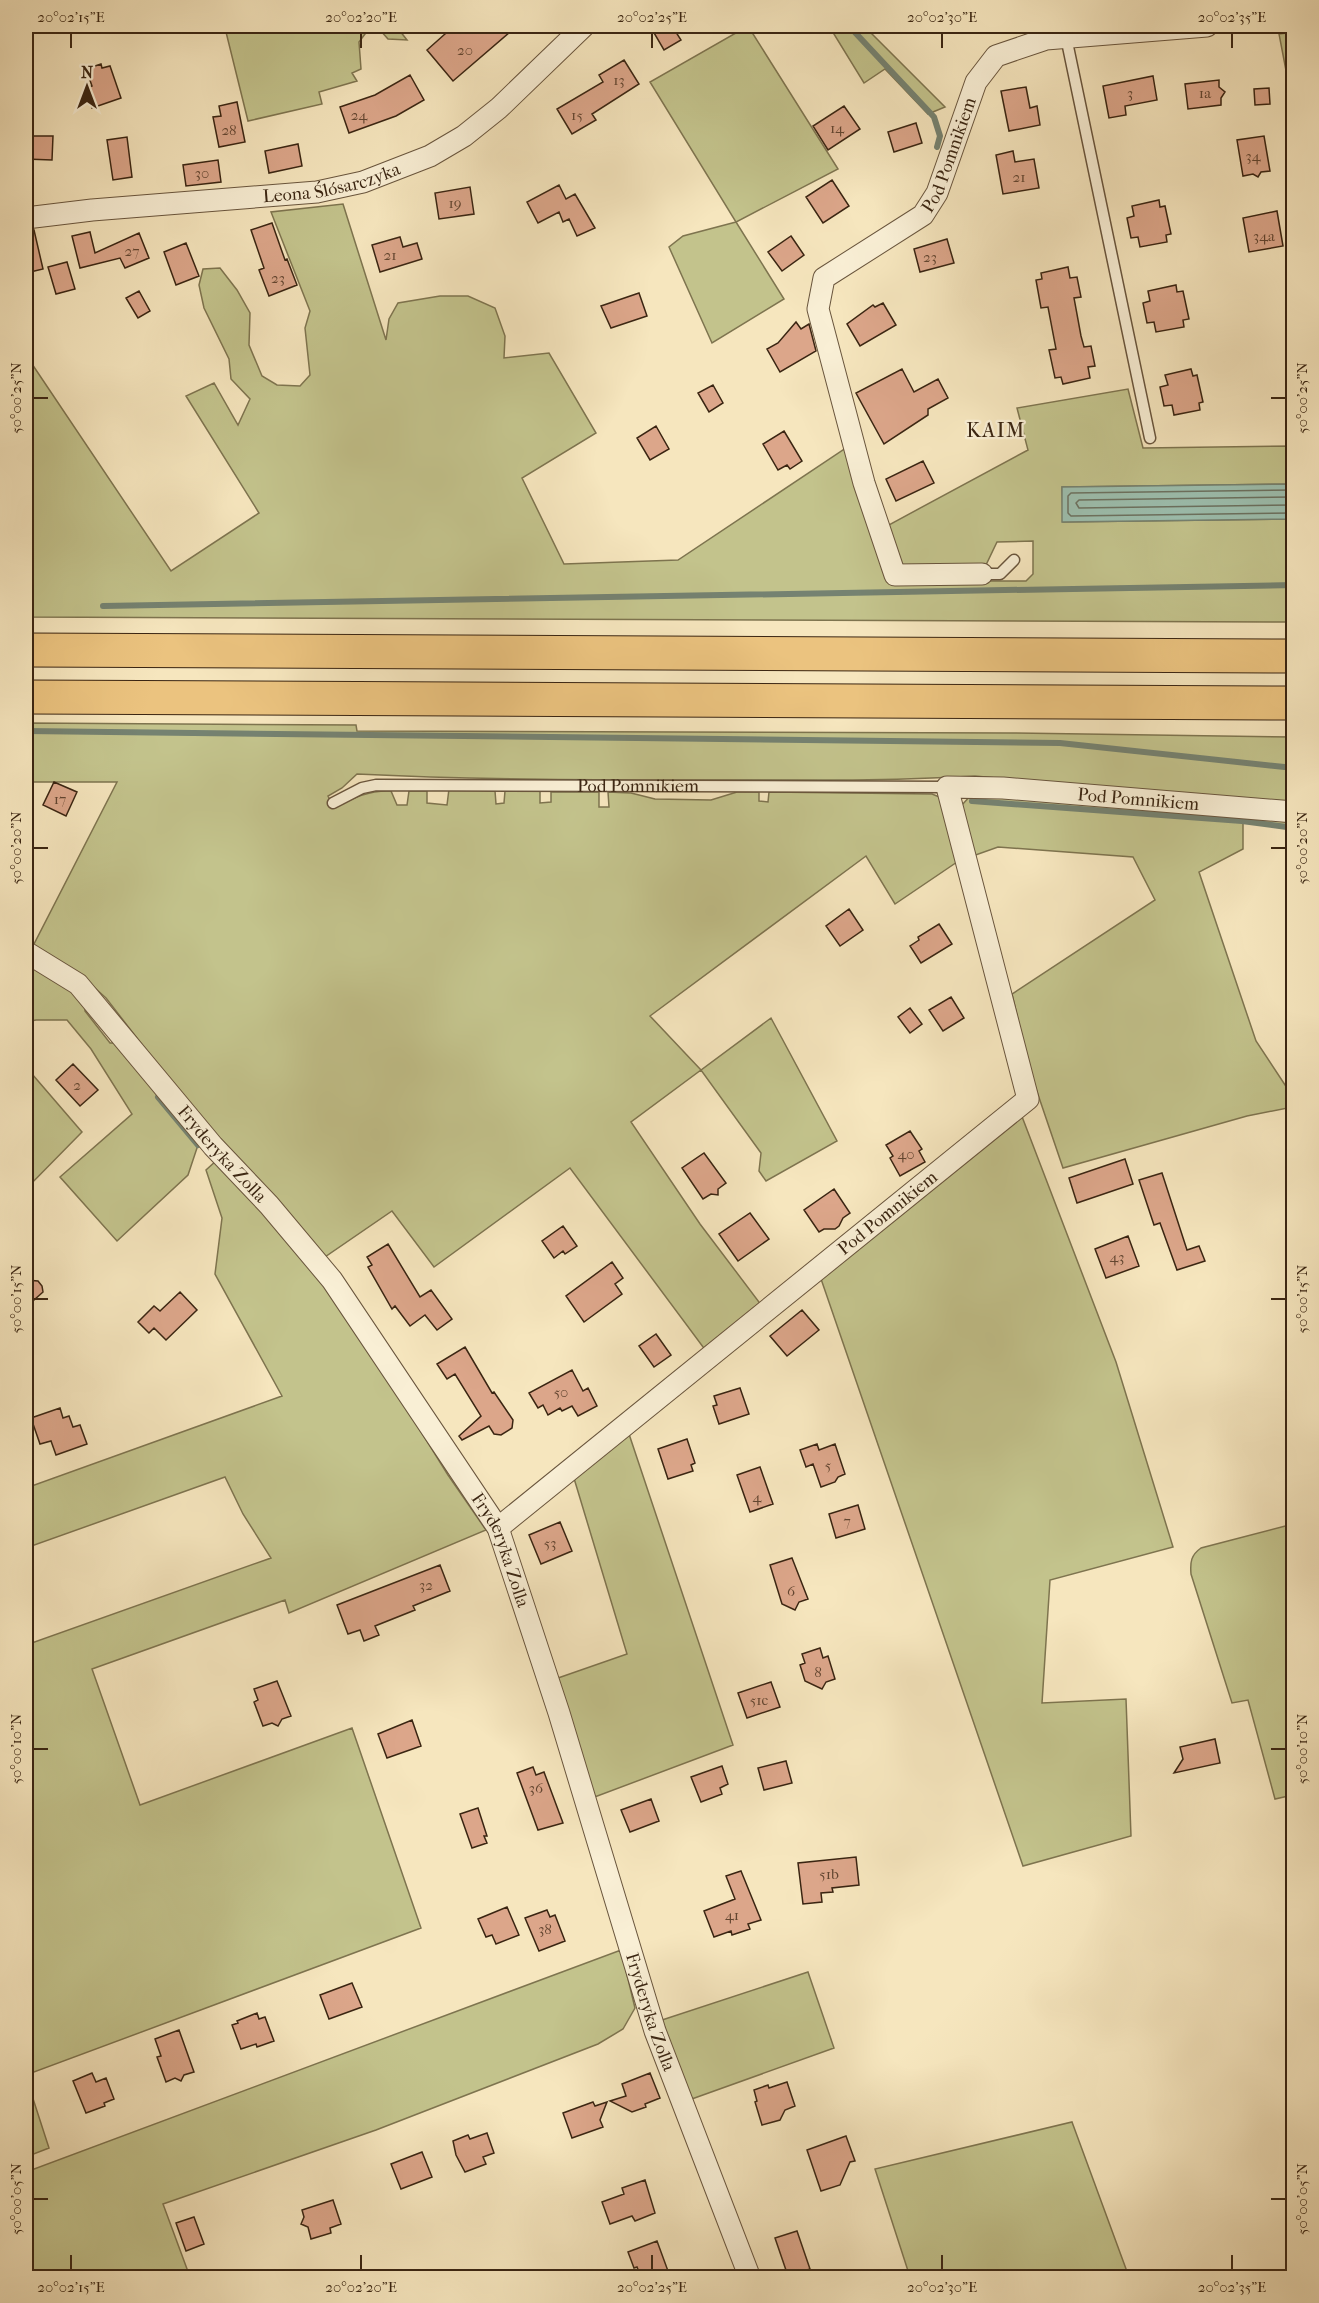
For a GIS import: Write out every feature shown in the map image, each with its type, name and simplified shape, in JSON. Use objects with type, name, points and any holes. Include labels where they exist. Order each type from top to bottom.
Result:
[{"type":"highway","points":[[26,651],[1293,656]]},
{"type":"highway","points":[[26,697],[1293,703]]},
{"type":"street","name":"Leona Ślósarczyka","points":[[26,218],[112,208],[317,192],[342,188],[372,179],[445,149],[479,126],[584,26]]},
{"type":"street","name":"Pod Pomnikiem","points":[[982,574],[895,575],[864,483],[818,309],[824,278],[923,215],[938,193],[956,133],[976,82],[996,56],[1046,39],[1207,26]]},
{"type":"street","name":"Pod Pomnikiem","points":[[498,1528],[1028,1099],[947,787],[1003,788],[1293,812]]},
{"type":"street","name":"Fryderyka Zolla","points":[[26,952],[78,984],[213,1146],[269,1205],[332,1280],[498,1528],[559,1713],[655,2031],[750,2277]]},
{"type":"lane","points":[[1066,37],[1150,438]]},
{"type":"lane","points":[[982,574],[1000,574],[1014,560]]},
{"type":"lane","name":"Pod Pomnikiem","points":[[333,803],[362,788],[376,785],[947,787]]},
{"type":"green space","points":[[215,26],[396,26],[407,40],[388,39],[380,30],[368,30],[359,42],[361,69],[352,73],[357,81],[319,92],[322,104],[248,121],[226,32]]},
{"type":"green space","points":[[748,26],[838,169],[736,222],[650,82]]},
{"type":"green space","points":[[829,26],[864,26],[945,107],[928,114],[885,69],[864,83]]},
{"type":"green space","points":[[1287,33],[1293,36],[1293,107],[1279,34]]},
{"type":"green space","points":[[343,204],[386,340],[389,319],[398,303],[440,296],[468,296],[495,308],[505,336],[504,358],[549,353],[596,433],[522,478],[564,564],[678,560],[849,446],[888,581],[1026,581],[1033,574],[1033,541],[997,542],[985,567],[897,568],[885,527],[1028,450],[1017,408],[1128,389],[1143,448],[1293,446],[1293,484],[1062,487],[1063,522],[1293,519],[1293,622],[26,617],[26,355],[171,571],[259,513],[186,396],[214,383],[238,425],[250,399],[231,379],[229,359],[204,308],[199,285],[203,269],[220,268],[237,290],[250,313],[249,345],[262,376],[277,385],[300,386],[310,375],[305,328],[310,311],[271,212]]},
{"type":"green space","points":[[736,222],[784,299],[712,343],[669,247],[683,236]]},
{"type":"green space","points":[[26,723],[356,725],[357,731],[1010,733],[1293,737],[1293,806],[975,776],[850,780],[633,780],[495,779],[357,774],[342,788],[328,796],[334,808],[361,795],[383,791],[391,791],[397,805],[407,805],[409,791],[427,791],[427,803],[447,805],[449,789],[495,791],[496,804],[504,803],[505,791],[540,791],[540,803],[551,802],[551,792],[599,792],[599,807],[609,807],[608,792],[631,793],[655,799],[711,800],[737,792],[759,792],[759,801],[768,802],[769,792],[932,794],[942,798],[960,860],[895,904],[866,856],[650,1016],[701,1070],[631,1122],[700,1224],[762,1306],[706,1351],[570,1168],[434,1267],[392,1211],[325,1257],[382,1369],[448,1475],[486,1530],[289,1613],[285,1600],[92,1669],[140,1805],[352,1728],[421,1928],[26,2075],[26,1645],[271,1558],[243,1514],[225,1477],[26,1548],[26,1488],[282,1396],[215,1274],[222,1218],[206,1170],[217,1160],[208,1130],[106,998],[77,972],[32,948],[117,782],[26,782]]},
{"type":"green space","points":[[972,794],[1293,819],[1293,828],[1243,821],[1243,849],[1199,872],[1256,1041],[1293,1097],[1293,1107],[1247,1116],[1063,1168],[1030,1071],[1012,994],[1155,900],[1133,857],[998,847],[970,857],[961,806]]},
{"type":"green space","points":[[26,963],[73,987],[85,1002],[85,1011],[110,1043],[117,1043],[198,1145],[188,1175],[117,1241],[60,1177],[132,1114],[91,1049],[67,1020],[26,1022]]},
{"type":"green space","points":[[771,1018],[837,1141],[766,1181],[759,1171],[761,1153],[701,1070]]},
{"type":"green space","points":[[26,1067],[82,1132],[26,1189]]},
{"type":"green space","points":[[1021,1114],[1116,1362],[1173,1547],[1050,1580],[1042,1703],[1126,1699],[1131,1836],[1023,1866],[820,1276]]},
{"type":"green space","points":[[629,1434],[733,1745],[592,1798],[558,1678],[627,1654],[573,1475]]},
{"type":"green space","points":[[1293,1524],[1293,1795],[1275,1799],[1248,1700],[1232,1703],[1191,1574],[1191,1566],[1193,1556],[1201,1548]]},
{"type":"green space","points":[[621,1950],[635,2008],[623,2029],[598,2044],[376,2130],[163,2204],[190,2277],[26,2278],[26,2172]]},
{"type":"green space","points":[[808,1972],[834,2048],[689,2100],[662,2020]]},
{"type":"green space","points":[[26,2077],[49,2148],[26,2157]]},
{"type":"green space","points":[[1072,2122],[1129,2277],[910,2277],[875,2169]]},
{"type":"water","points":[[1293,484],[1293,519],[1062,522],[1062,487]]},
{"type":"building","points":[[454,26],[517,26],[453,81],[427,50]]},
{"type":"building","points":[[650,26],[672,26],[681,40],[664,50]]},
{"type":"building","points":[[624,60],[639,84],[592,114],[596,120],[572,134],[557,109],[603,82],[599,75]]},
{"type":"building","points":[[101,64],[102,68],[110,66],[121,98],[92,108],[85,88],[92,86],[86,69]]},
{"type":"building","points":[[410,75],[424,100],[396,116],[349,133],[340,107],[375,95]]},
{"type":"building","points":[[1153,76],[1157,100],[1125,106],[1126,115],[1109,118],[1103,86]]},
{"type":"building","points":[[1219,80],[1219,87],[1225,92],[1221,98],[1221,105],[1188,109],[1185,84]]},
{"type":"building","points":[[1026,87],[1030,108],[1037,106],[1040,125],[1009,131],[1001,91]]},
{"type":"building","points":[[1269,88],[1270,104],[1255,105],[1254,89]]},
{"type":"building","points":[[237,102],[245,142],[219,147],[213,117],[221,116],[219,106]]},
{"type":"building","points":[[844,106],[860,129],[828,150],[813,126]]},
{"type":"building","points":[[916,123],[922,143],[894,152],[888,132]]},
{"type":"building","points":[[26,136],[53,136],[52,160],[26,159]]},
{"type":"building","points":[[1264,136],[1270,171],[1261,172],[1258,177],[1253,174],[1243,176],[1237,140]]},
{"type":"building","points":[[127,137],[132,177],[113,180],[107,140]]},
{"type":"building","points":[[298,144],[302,166],[269,173],[265,151]]},
{"type":"building","points":[[1013,151],[1015,162],[1034,159],[1039,188],[1003,194],[996,155]]},
{"type":"building","points":[[218,160],[221,182],[186,186],[183,165]]},
{"type":"building","points":[[832,180],[849,206],[823,223],[806,197]]},
{"type":"building","points":[[559,185],[566,199],[575,194],[595,228],[577,236],[569,219],[563,222],[559,212],[538,223],[527,202]]},
{"type":"building","points":[[470,187],[474,214],[439,219],[435,193]]},
{"type":"building","points":[[1159,200],[1160,207],[1165,206],[1171,234],[1166,235],[1167,242],[1140,247],[1138,237],[1131,238],[1127,218],[1134,216],[1132,206]]},
{"type":"building","points":[[1277,211],[1283,246],[1249,252],[1243,218]]},
{"type":"building","points":[[272,223],[297,285],[269,296],[259,270],[264,268],[251,230]]},
{"type":"building","points":[[26,230],[34,230],[43,269],[26,273]]},
{"type":"building","points":[[90,232],[95,253],[139,233],[149,258],[125,268],[120,258],[80,268],[72,236]]},
{"type":"building","points":[[791,236],[804,255],[782,271],[768,252]]},
{"type":"building","points":[[400,237],[403,247],[417,243],[422,259],[380,272],[372,245]]},
{"type":"building","points":[[947,239],[954,263],[920,272],[914,249]]},
{"type":"building","points":[[186,243],[199,276],[176,285],[164,252]]},
{"type":"building","points":[[67,262],[75,289],[56,294],[48,267]]},
{"type":"building","points":[[1068,267],[1070,278],[1077,277],[1081,297],[1074,298],[1081,336],[1084,347],[1091,346],[1095,366],[1088,367],[1090,378],[1063,384],[1061,377],[1055,378],[1049,350],[1056,349],[1048,307],[1041,308],[1036,280],[1042,279],[1041,273]]},
{"type":"building","points":[[1176,285],[1177,292],[1183,291],[1189,319],[1183,320],[1184,327],[1156,332],[1154,322],[1147,323],[1143,303],[1150,301],[1148,291]]},
{"type":"building","points":[[139,291],[150,311],[138,318],[126,298]]},
{"type":"building","points":[[639,293],[647,316],[611,328],[601,306]]},
{"type":"building","points":[[883,303],[896,325],[860,346],[847,324],[873,305],[875,307]]},
{"type":"building","points":[[796,322],[801,329],[809,324],[816,351],[780,372],[767,349],[778,343]]},
{"type":"building","points":[[902,369],[914,392],[938,379],[948,398],[928,409],[928,415],[884,444],[856,393]]},
{"type":"building","points":[[1191,369],[1193,376],[1197,375],[1203,402],[1199,403],[1200,410],[1174,415],[1172,405],[1164,406],[1160,387],[1168,385],[1165,375]]},
{"type":"building","points":[[713,385],[723,403],[709,412],[698,393]]},
{"type":"building","points":[[656,426],[669,449],[650,460],[637,438]]},
{"type":"building","points":[[784,431],[802,461],[790,469],[787,465],[778,470],[763,444]]},
{"type":"building","points":[[923,461],[934,483],[896,501],[886,479]]},
{"type":"building","points":[[54,782],[77,792],[66,816],[43,805]]},
{"type":"building","points":[[849,909],[863,930],[840,946],[826,926]]},
{"type":"building","points":[[939,924],[952,944],[921,963],[910,946],[919,940],[918,937]]},
{"type":"building","points":[[951,997],[964,1018],[943,1031],[929,1010]]},
{"type":"building","points":[[910,1008],[922,1024],[910,1033],[898,1017]]},
{"type":"building","points":[[73,1064],[98,1090],[80,1106],[56,1080]]},
{"type":"building","points":[[910,1131],[922,1149],[919,1151],[925,1162],[900,1176],[890,1158],[893,1156],[886,1145]]},
{"type":"building","points":[[704,1153],[726,1183],[718,1189],[718,1195],[711,1194],[703,1199],[682,1168]]},
{"type":"building","points":[[1125,1159],[1133,1184],[1077,1203],[1069,1178]]},
{"type":"building","points":[[1162,1173],[1187,1250],[1199,1246],[1205,1261],[1177,1270],[1160,1223],[1154,1225],[1139,1180]]},
{"type":"building","points":[[834,1189],[850,1213],[835,1229],[824,1229],[819,1232],[804,1210]]},
{"type":"building","points":[[750,1213],[769,1239],[738,1261],[719,1234]]},
{"type":"building","points":[[563,1226],[577,1246],[565,1254],[563,1251],[554,1258],[542,1241]]},
{"type":"building","points":[[1128,1236],[1139,1266],[1106,1278],[1095,1249]]},
{"type":"building","points":[[388,1244],[420,1297],[431,1290],[452,1319],[437,1330],[425,1315],[410,1326],[395,1306],[392,1309],[368,1267],[372,1265],[367,1257]]},
{"type":"building","points":[[612,1262],[623,1278],[615,1284],[622,1294],[584,1322],[566,1296]]},
{"type":"building","points":[[26,1280],[38,1281],[43,1292],[26,1307]]},
{"type":"building","points":[[180,1292],[197,1310],[166,1340],[154,1328],[149,1333],[138,1322],[154,1306],[160,1311]]},
{"type":"building","points":[[802,1310],[819,1330],[787,1356],[770,1336]]},
{"type":"building","points":[[656,1334],[671,1355],[654,1367],[639,1346]]},
{"type":"building","points":[[465,1347],[492,1393],[494,1392],[513,1420],[512,1428],[501,1435],[494,1434],[489,1426],[462,1440],[459,1436],[481,1416],[455,1374],[447,1379],[437,1364]]},
{"type":"building","points":[[572,1370],[583,1391],[588,1388],[597,1406],[578,1416],[572,1406],[562,1411],[560,1408],[548,1415],[543,1405],[538,1408],[529,1393]]},
{"type":"building","points":[[740,1388],[749,1414],[719,1424],[713,1406],[717,1405],[714,1396]]},
{"type":"building","points":[[60,1408],[63,1418],[69,1416],[73,1427],[80,1425],[87,1444],[56,1455],[51,1441],[40,1444],[31,1418]]},
{"type":"building","points":[[687,1439],[695,1463],[691,1465],[693,1471],[668,1479],[658,1449]]},
{"type":"building","points":[[817,1444],[819,1450],[835,1444],[845,1474],[838,1477],[835,1482],[821,1487],[813,1464],[806,1467],[800,1450]]},
{"type":"building","points":[[760,1467],[773,1504],[750,1512],[737,1475]]},
{"type":"building","points":[[858,1505],[865,1529],[836,1538],[829,1514]]},
{"type":"building","points":[[560,1522],[572,1551],[541,1564],[529,1535]]},
{"type":"building","points":[[792,1558],[808,1599],[799,1602],[795,1610],[782,1604],[770,1565]]},
{"type":"building","points":[[440,1565],[450,1591],[413,1606],[415,1610],[375,1626],[379,1635],[364,1641],[360,1630],[348,1634],[337,1605]]},
{"type":"building","points":[[820,1648],[823,1658],[828,1656],[835,1679],[826,1682],[822,1689],[805,1681],[800,1665],[805,1663],[802,1654]]},
{"type":"building","points":[[277,1681],[291,1716],[282,1719],[278,1726],[272,1723],[263,1726],[254,1702],[258,1700],[254,1689]]},
{"type":"building","points":[[771,1682],[780,1707],[747,1718],[738,1693]]},
{"type":"building","points":[[412,1720],[421,1746],[387,1758],[378,1734]]},
{"type":"building","points":[[1215,1739],[1220,1763],[1174,1773],[1183,1759],[1180,1747]]},
{"type":"building","points":[[786,1761],[792,1783],[764,1790],[758,1768]]},
{"type":"building","points":[[722,1766],[728,1784],[720,1788],[722,1794],[701,1802],[691,1777]]},
{"type":"building","points":[[533,1767],[536,1775],[544,1772],[563,1823],[538,1830],[517,1773]]},
{"type":"building","points":[[651,1799],[659,1821],[630,1832],[621,1810]]},
{"type":"building","points":[[478,1808],[487,1843],[472,1848],[460,1814]]},
{"type":"building","points":[[856,1857],[859,1885],[832,1888],[833,1892],[821,1893],[822,1902],[803,1904],[798,1863]]},
{"type":"building","points":[[741,1871],[761,1920],[748,1924],[750,1929],[732,1935],[731,1931],[714,1937],[704,1911],[735,1899],[726,1876]]},
{"type":"building","points":[[507,1907],[519,1935],[496,1944],[492,1935],[486,1937],[478,1919]]},
{"type":"building","points":[[547,1910],[550,1917],[555,1915],[565,1941],[539,1951],[525,1918]]},
{"type":"building","points":[[352,1983],[362,2007],[329,2019],[320,1995]]},
{"type":"building","points":[[257,2013],[259,2019],[265,2017],[274,2041],[257,2047],[256,2044],[241,2049],[232,2025]]},
{"type":"building","points":[[179,2030],[194,2072],[184,2075],[181,2081],[175,2078],[166,2082],[157,2057],[161,2056],[155,2039]]},
{"type":"building","points":[[92,2073],[96,2082],[106,2078],[114,2099],[104,2103],[105,2106],[86,2113],[73,2081]]},
{"type":"building","points":[[650,2073],[660,2098],[632,2112],[610,2101],[626,2096],[622,2084]]},
{"type":"building","points":[[787,2082],[795,2106],[785,2110],[780,2120],[762,2125],[754,2090]]},
{"type":"building","points":[[593,2102],[595,2106],[607,2102],[600,2120],[603,2127],[572,2138],[563,2113]]},
{"type":"building","points":[[487,2133],[494,2153],[483,2157],[486,2164],[465,2172],[456,2155],[453,2141],[468,2135],[470,2139]]},
{"type":"building","points":[[846,2136],[855,2161],[850,2162],[840,2185],[821,2191],[807,2150]]},
{"type":"building","points":[[422,2152],[432,2177],[401,2189],[391,2164]]},
{"type":"building","points":[[645,2180],[655,2213],[635,2221],[632,2216],[610,2224],[602,2202],[624,2194],[622,2188]]},
{"type":"building","points":[[333,2200],[341,2224],[330,2228],[331,2233],[311,2239],[308,2227],[301,2224],[304,2217],[302,2210]]},
{"type":"building","points":[[194,2217],[204,2244],[186,2251],[176,2223]]},
{"type":"building","points":[[797,2231],[810,2269],[788,2276],[775,2238]]},
{"type":"building","points":[[657,2241],[668,2271],[651,2277],[641,2277],[637,2267],[634,2268],[628,2252]]},
{"type":"waterway","points":[[849,26],[934,117],[940,136],[937,147]]},
{"type":"waterway","points":[[103,606],[1294,585]]},
{"type":"waterway","points":[[26,731],[1060,743],[1294,768]]},
{"type":"waterway","points":[[972,801],[1242,821],[1294,828]]},
{"type":"waterway","points":[[158,1097],[198,1145]]},
{"type":"district","name":"KAIM","points":[[996,430]]}]
